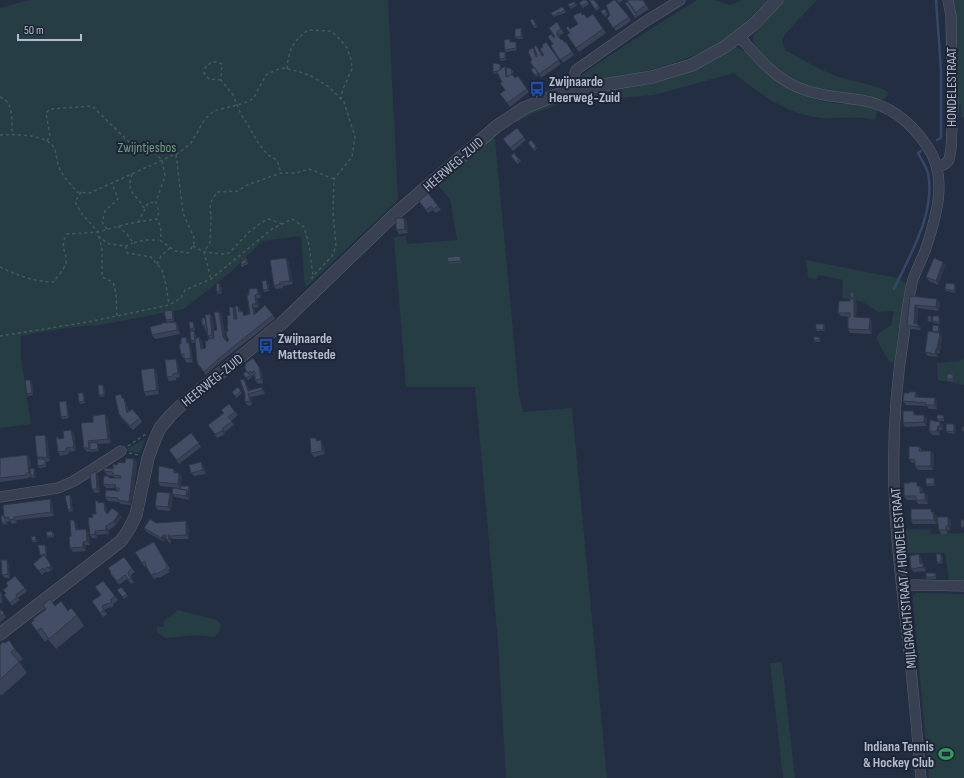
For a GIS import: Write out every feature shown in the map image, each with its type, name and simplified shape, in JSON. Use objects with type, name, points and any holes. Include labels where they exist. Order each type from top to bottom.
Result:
[{"type":"street","points":[[571,91],[571,85],[576,70],[643,23],[680,0]]},
{"type":"street","name":"HEERWEG-ZUID","points":[[0,634],[121,541],[136,515],[148,458],[155,439],[160,428],[179,406],[269,334],[394,215],[497,126],[524,108],[548,98],[571,91],[646,79],[692,65],[726,46],[754,25],[777,0]]},
{"type":"street","name":"HONDELESTRAAT","points":[[937,167],[945,164],[949,160],[951,149],[952,76],[948,0]]},
{"type":"street","name":"MIJLGRACHTSTRAAT / HONDELESTRAAT","points":[[738,36],[772,72],[796,87],[816,94],[873,103],[895,113],[915,128],[929,148],[937,167],[939,182],[938,203],[934,222],[912,283],[896,389],[894,434],[897,539],[921,778]]},
{"type":"street","points":[[0,496],[58,488],[74,481],[121,451]]},
{"type":"street","points":[[902,587],[914,585],[964,586]]},
{"type":"path","points":[[287,69],[288,54],[291,47],[300,36],[308,30],[330,31],[337,36],[347,48],[351,59],[352,69],[344,84],[341,99]]},
{"type":"path","points":[[221,80],[209,79],[204,73],[205,68],[211,62],[222,64],[221,80],[233,95],[240,112],[259,144],[268,155],[277,160],[281,173]]},
{"type":"path","points":[[0,135],[12,134],[35,137],[47,141],[54,147],[59,168],[77,192],[90,193],[176,154],[191,143],[205,119],[214,111],[237,105],[252,99],[266,75],[276,70],[287,69],[313,76],[329,87],[344,102],[355,138],[352,157],[334,179],[333,212],[336,246],[332,256],[313,276],[309,245],[304,227],[292,219],[272,229],[211,279],[185,290],[181,298],[169,305],[117,316],[0,336]]},
{"type":"path","points":[[0,97],[8,102],[12,115],[12,134]]},
{"type":"path","points":[[47,141],[50,136],[46,113],[50,109],[92,106],[129,142],[152,150],[162,160],[165,176],[156,202],[159,212],[157,219],[161,226],[162,234],[160,240]]},
{"type":"path","points":[[98,236],[109,244],[126,246],[144,240],[160,240],[175,251],[188,253],[195,240],[183,213],[176,154]]},
{"type":"path","points":[[211,279],[204,252],[210,242],[210,204],[217,192],[238,190],[247,185],[281,173],[296,173],[309,169],[334,179]]},
{"type":"path","points":[[132,173],[129,184],[130,190],[138,198],[144,208]]},
{"type":"path","points":[[107,229],[102,222],[105,211],[118,200],[112,183]]},
{"type":"path","points":[[81,192],[75,202],[82,214],[98,232],[102,250],[102,277],[113,282],[116,293],[117,316]]},
{"type":"path","points":[[138,222],[144,208],[148,203],[156,202]]},
{"type":"path","points":[[0,267],[41,282],[53,282],[62,271],[66,263],[63,240],[67,234],[98,232],[118,226],[157,219]]},
{"type":"path","points":[[193,246],[204,252],[222,254],[228,253],[249,232],[262,222],[269,219],[282,224]]},
{"type":"path","points":[[118,226],[127,234],[133,243]]},
{"type":"path","points":[[126,246],[127,253],[151,257],[162,270],[169,305]]},
{"type":"path","points":[[156,264],[161,256],[170,248]]},
{"type":"path","points":[[121,451],[150,432],[160,428]]},
{"type":"path","points":[[121,451],[148,458]]},
{"type":"green space","name":"Zwijntjesbos","points":[[29,0],[388,0],[398,200],[305,288],[301,236],[262,241],[232,271],[184,309],[100,325],[65,328],[21,336],[21,357],[31,424],[0,428],[0,8]]},
{"type":"green space","points":[[697,0],[715,0],[729,5],[741,0],[767,0],[732,34],[697,54],[642,72],[582,82],[581,77],[583,74],[627,44]]},
{"type":"green space","points":[[783,0],[817,0],[785,34],[782,41],[785,50],[812,65],[839,77],[887,91],[888,95],[884,99],[879,99],[817,89],[793,79],[781,72],[771,63],[754,44],[753,38]]},
{"type":"green space","points":[[950,0],[964,0],[964,117],[961,118],[961,105],[954,104]]},
{"type":"green space","points":[[736,47],[746,52],[769,75],[785,86],[803,95],[818,100],[839,104],[861,104],[877,109],[875,120],[856,117],[823,118],[798,113],[764,96],[734,73],[654,95],[562,103],[532,114],[517,122],[515,118],[538,105]]},
{"type":"green space","points":[[491,136],[495,139],[519,395],[523,412],[572,408],[607,778],[506,778],[498,642],[475,387],[406,387],[394,237],[406,236],[407,244],[457,240],[450,199],[437,184]]},
{"type":"green space","points":[[806,260],[897,278],[906,284],[895,361],[891,363],[888,360],[876,338],[879,333],[891,325],[894,311],[878,312],[863,302],[842,298],[843,280],[818,275],[817,279],[808,278]]},
{"type":"green space","points":[[964,358],[964,385],[938,380],[937,363],[958,361]]},
{"type":"green space","points":[[145,439],[140,453],[124,450]]},
{"type":"green space","points":[[930,529],[931,534],[964,533],[964,581],[949,581],[945,553],[904,553],[902,530]]},
{"type":"green space","points":[[916,593],[964,594],[964,778],[929,778],[913,600],[913,596]]},
{"type":"green space","points":[[178,610],[217,620],[221,625],[220,631],[214,637],[196,635],[166,638],[157,632],[156,626],[164,627],[163,622]]},
{"type":"green space","points":[[782,662],[795,778],[783,778],[770,663]]},
{"type":"building","points":[[583,0],[588,2],[582,6],[579,3]]},
{"type":"building","points":[[589,0],[594,0],[599,6],[595,9]]},
{"type":"building","points":[[614,0],[629,17],[613,28],[607,18],[610,15],[606,5]]},
{"type":"building","points":[[627,0],[643,0],[646,5],[635,13]]},
{"type":"building","points":[[574,2],[576,3],[570,7],[568,4]]},
{"type":"building","points":[[628,2],[637,14],[634,16],[625,3]]},
{"type":"building","points":[[562,7],[565,10],[553,16],[551,13]]},
{"type":"building","points":[[604,9],[607,12],[603,15],[601,11]]},
{"type":"building","points":[[581,12],[582,15],[584,14],[587,18],[593,14],[603,29],[576,48],[567,35],[570,33],[566,28],[568,26],[570,29],[578,24],[573,16]]},
{"type":"building","points":[[533,19],[536,25],[533,26],[530,20]]},
{"type":"building","points":[[557,22],[561,29],[557,32],[557,35],[561,40],[562,39],[566,42],[572,52],[560,60],[551,46],[553,44],[548,37],[551,34],[554,38],[555,37],[549,28]]},
{"type":"building","points":[[521,28],[521,37],[515,37],[515,29]]},
{"type":"building","points":[[510,39],[510,42],[516,42],[516,48],[505,50],[504,40]]},
{"type":"building","points":[[546,42],[559,60],[539,74],[530,62],[532,60],[528,52],[533,48],[536,57],[537,55],[534,47],[536,45],[542,56],[544,55],[540,49]]},
{"type":"building","points":[[499,52],[505,52],[505,58],[500,59]]},
{"type":"building","points":[[493,63],[500,64],[500,70],[493,72]]},
{"type":"building","points":[[505,66],[506,77],[512,74],[515,78],[518,76],[527,89],[507,103],[500,94],[505,90],[500,83],[502,82],[497,72]]},
{"type":"building","points":[[534,67],[538,73],[535,75],[531,70]]},
{"type":"building","points":[[506,68],[511,69],[512,74],[507,77]]},
{"type":"building","points":[[517,128],[524,137],[510,148],[503,139]]},
{"type":"building","points":[[531,140],[536,146],[533,149],[528,143]]},
{"type":"building","points":[[514,153],[519,160],[516,162],[511,156]]},
{"type":"building","points":[[428,193],[438,206],[433,209],[431,206],[426,210],[419,201]]},
{"type":"building","points":[[396,218],[404,218],[405,229],[396,230]]},
{"type":"building","points":[[460,256],[461,261],[448,262],[447,257]]},
{"type":"building","points":[[246,258],[246,263],[241,265],[241,262]]},
{"type":"building","points":[[286,258],[290,281],[280,282],[280,284],[274,286],[270,260]]},
{"type":"building","points":[[934,258],[943,262],[936,281],[926,277]]},
{"type":"building","points":[[266,280],[268,289],[263,290],[262,281]]},
{"type":"building","points":[[219,283],[220,291],[217,292],[216,284]]},
{"type":"building","points":[[946,283],[955,284],[954,291],[945,289]]},
{"type":"building","points":[[257,288],[258,294],[255,295],[256,304],[252,304],[254,315],[265,305],[273,315],[204,372],[197,363],[195,339],[199,337],[201,349],[206,348],[205,341],[214,338],[213,331],[217,330],[214,312],[219,312],[223,337],[227,342],[229,340],[226,332],[228,331],[227,316],[230,315],[229,307],[233,307],[234,319],[237,319],[235,306],[238,306],[239,312],[243,311],[243,316],[250,314],[247,295],[249,295],[249,289]]},
{"type":"building","points":[[850,292],[853,292],[854,297],[851,298]]},
{"type":"building","points":[[910,296],[937,299],[936,307],[915,305],[914,324],[918,324],[918,327],[907,325]]},
{"type":"building","points":[[850,299],[854,299],[854,317],[870,318],[869,330],[848,329],[848,317],[850,317],[850,313],[838,313],[839,301],[850,301]]},
{"type":"building","points":[[172,310],[173,319],[166,320],[164,311]]},
{"type":"building","points":[[210,314],[212,335],[208,336],[205,315]]},
{"type":"building","points":[[928,316],[931,316],[931,322],[928,321]]},
{"type":"building","points":[[933,316],[939,316],[939,322],[932,321]]},
{"type":"building","points":[[202,318],[205,318],[207,330],[205,330],[205,325],[202,325]]},
{"type":"building","points":[[176,322],[177,330],[152,335],[150,327],[162,323]]},
{"type":"building","points":[[189,322],[193,322],[194,328],[190,329]]},
{"type":"building","points":[[816,324],[824,324],[823,330],[816,329]]},
{"type":"building","points":[[933,325],[939,326],[938,332],[932,331]]},
{"type":"building","points":[[190,331],[194,331],[195,340],[191,341]]},
{"type":"building","points":[[928,331],[940,333],[935,354],[925,352]]},
{"type":"building","points":[[186,337],[187,343],[189,343],[191,358],[184,359],[184,354],[181,354],[179,344],[181,344],[181,338]]},
{"type":"building","points":[[814,337],[819,337],[819,340],[814,340]]},
{"type":"building","points":[[253,358],[259,367],[261,379],[255,380],[255,372],[254,371],[251,373],[250,371],[248,373],[244,367],[246,366],[245,364]]},
{"type":"building","points":[[176,359],[178,373],[167,377],[165,360]]},
{"type":"building","points":[[154,368],[157,390],[144,392],[141,370]]},
{"type":"building","points":[[247,371],[250,376],[246,378],[243,374]]},
{"type":"building","points":[[947,374],[953,374],[953,379],[947,379]]},
{"type":"building","points":[[244,379],[248,391],[262,387],[262,390],[248,394],[250,401],[245,402],[245,394],[240,380]]},
{"type":"building","points":[[25,380],[30,380],[32,393],[27,394]]},
{"type":"building","points":[[98,385],[103,385],[104,395],[99,395]]},
{"type":"building","points":[[238,387],[241,391],[235,396],[232,392]]},
{"type":"building","points":[[916,392],[915,397],[935,398],[934,405],[903,401],[904,393]]},
{"type":"building","points":[[78,393],[83,393],[84,401],[79,402]]},
{"type":"building","points":[[121,394],[122,398],[124,398],[127,413],[132,409],[140,418],[130,426],[119,414],[115,396]]},
{"type":"building","points":[[66,401],[68,416],[61,417],[59,402]]},
{"type":"building","points":[[229,404],[235,412],[228,417],[232,421],[223,428],[222,431],[215,434],[208,425],[224,413],[221,410]]},
{"type":"building","points":[[903,411],[913,411],[914,415],[924,415],[924,422],[903,423]]},
{"type":"building","points":[[105,414],[108,439],[88,441],[89,448],[84,448],[81,423],[93,422],[93,416]]},
{"type":"building","points":[[937,415],[943,415],[943,419],[937,419]]},
{"type":"building","points":[[930,420],[940,422],[940,426],[938,426],[937,431],[929,431]]},
{"type":"building","points":[[946,424],[954,424],[954,432],[946,431]]},
{"type":"building","points":[[71,430],[74,446],[66,448],[66,451],[58,452],[56,437],[58,437],[58,439],[64,438],[63,431]]},
{"type":"building","points":[[191,433],[199,443],[177,460],[169,450]]},
{"type":"building","points":[[45,435],[47,457],[37,457],[35,436]]},
{"type":"building","points":[[310,438],[316,438],[316,441],[321,440],[322,451],[311,453]]},
{"type":"building","points":[[97,442],[98,449],[90,450],[90,443]]},
{"type":"building","points":[[909,446],[920,447],[919,451],[931,451],[931,466],[915,466],[915,460],[909,459]]},
{"type":"building","points":[[27,455],[29,473],[26,473],[26,475],[0,478],[0,458]]},
{"type":"building","points":[[126,458],[134,459],[129,502],[118,500],[118,498],[105,497],[106,490],[119,491],[119,488],[115,488],[116,485],[103,484],[104,476],[109,476],[109,478],[121,478],[121,476],[113,475],[113,472],[104,471],[104,468],[113,469],[113,464],[117,465],[118,462],[125,463]]},
{"type":"building","points":[[37,459],[45,460],[45,465],[38,466]]},
{"type":"building","points":[[201,462],[203,470],[191,473],[189,465]]},
{"type":"building","points":[[159,466],[174,469],[174,473],[179,473],[178,484],[158,482]]},
{"type":"building","points":[[34,468],[34,476],[31,476],[30,469]]},
{"type":"building","points":[[96,471],[97,489],[92,489],[90,474]]},
{"type":"building","points":[[926,478],[934,478],[934,484],[926,484]]},
{"type":"building","points":[[917,482],[917,486],[920,486],[920,493],[925,493],[925,500],[916,500],[916,496],[904,496],[904,483]]},
{"type":"building","points":[[181,486],[189,486],[188,492],[187,490],[180,489]]},
{"type":"building","points":[[173,488],[187,490],[186,496],[172,494]]},
{"type":"building","points":[[157,492],[170,493],[168,507],[155,506]]},
{"type":"building","points":[[70,495],[71,509],[68,510],[65,496]]},
{"type":"building","points":[[50,499],[51,512],[14,517],[14,519],[9,520],[9,517],[4,518],[3,505]]},
{"type":"building","points":[[95,501],[98,501],[98,503],[104,502],[105,511],[107,514],[112,508],[119,513],[114,521],[106,526],[106,530],[95,531],[95,534],[90,535],[88,518],[93,517],[92,514],[96,514]]},
{"type":"building","points":[[911,509],[931,509],[934,520],[911,520]]},
{"type":"building","points":[[4,515],[6,523],[2,523],[1,516]]},
{"type":"building","points":[[937,517],[948,517],[948,526],[946,526],[946,530],[939,530]]},
{"type":"building","points":[[150,519],[156,523],[186,521],[186,535],[170,536],[168,534],[169,539],[166,540],[166,535],[163,535],[161,538],[144,528]]},
{"type":"building","points":[[70,520],[74,520],[76,530],[86,529],[87,541],[83,542],[83,547],[70,548]]},
{"type":"building","points":[[961,520],[964,520],[964,527],[961,527]]},
{"type":"building","points":[[52,531],[53,536],[47,536],[46,532]]},
{"type":"building","points":[[35,536],[36,540],[32,541],[31,537]]},
{"type":"building","points":[[154,542],[167,565],[167,568],[157,574],[151,575],[145,564],[146,563],[144,561],[142,563],[135,552]]},
{"type":"building","points":[[38,545],[45,545],[46,554],[40,555]]},
{"type":"building","points":[[919,554],[920,564],[923,563],[923,567],[911,569],[910,556]]},
{"type":"building","points":[[936,554],[941,554],[941,562],[937,562]]},
{"type":"building","points":[[44,555],[51,565],[45,570],[43,568],[39,571],[33,564]]},
{"type":"building","points":[[124,557],[132,568],[128,572],[131,578],[129,580],[125,575],[117,581],[110,573],[111,572],[108,568]]},
{"type":"building","points":[[1,560],[7,560],[8,574],[2,575]]},
{"type":"building","points":[[926,573],[935,573],[935,577],[926,577]]},
{"type":"building","points":[[15,576],[25,588],[16,595],[17,597],[10,603],[4,595],[6,593],[3,590],[8,586],[6,583]]},
{"type":"building","points":[[103,581],[115,596],[110,600],[112,602],[102,606],[104,610],[100,613],[92,601],[101,595],[95,587]]},
{"type":"building","points":[[121,587],[127,594],[123,597],[117,590]]},
{"type":"building","points":[[1,592],[2,603],[0,603]]},
{"type":"building","points":[[50,599],[55,606],[61,601],[68,611],[71,608],[77,615],[49,639],[41,628],[37,631],[31,623],[34,620],[33,619],[46,609],[43,605]]},
{"type":"building","points":[[0,609],[4,613],[0,617]]},
{"type":"building","points":[[9,640],[15,649],[11,652],[19,662],[0,680],[0,645]]},
{"type":"waterway","points":[[936,0],[941,70],[941,138],[937,140]]},
{"type":"waterway","points":[[894,289],[920,233],[928,203],[928,173],[918,153],[921,151]]},
{"type":"place","name":"Zwijnaarde Heerweg-Zuid","points":[[537,89]]},
{"type":"place","name":"Zwijnaarde Mattestede","points":[[266,346]]},
{"type":"place","name":"Indiana Tennis & Hockey Club","points":[[946,754]]}]
